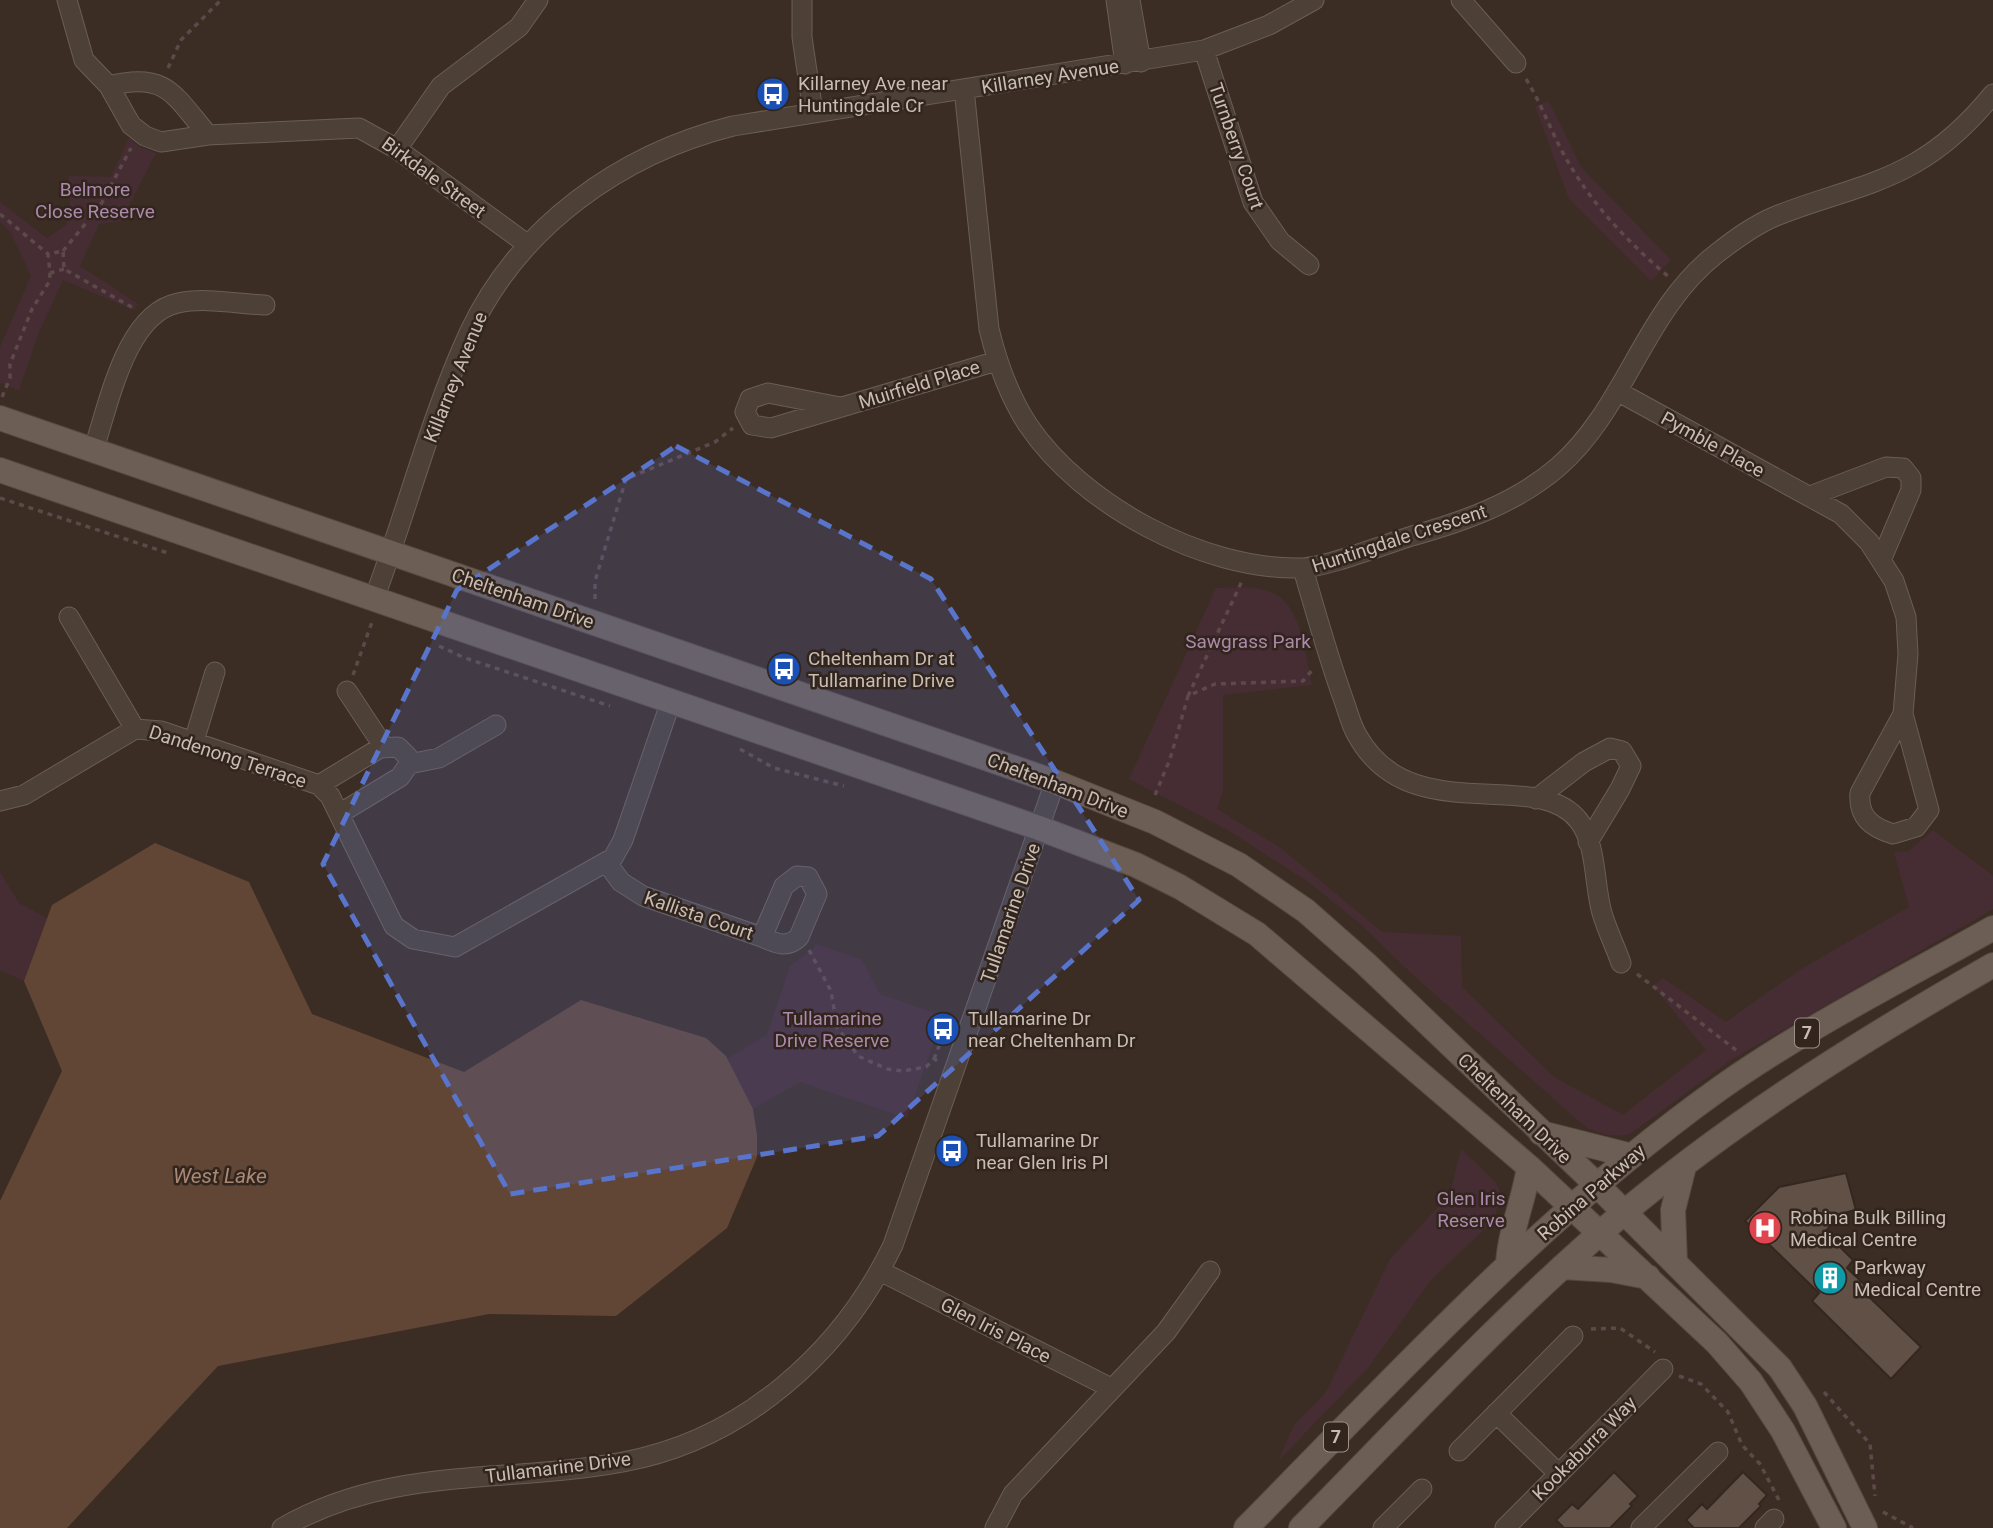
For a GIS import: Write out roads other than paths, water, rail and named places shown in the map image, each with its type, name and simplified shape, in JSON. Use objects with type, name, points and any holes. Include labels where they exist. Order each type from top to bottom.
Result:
[{"type":"main road","name":"Cheltenham Drive","points":[[1,408],[93,451],[1055,782],[1197,842],[1276,889],[1366,964],[1597,1185],[1789,1381],[1829,1451],[1865,1528]]},
{"type":"main road","name":"Cheltenham Drive","points":[[0,470],[373,610],[671,701],[1039,828],[1136,865],[1180,887],[1257,934],[1529,1167],[1717,1343],[1767,1402],[1833,1528]]},
{"type":"main road","name":"Robina Parkway","points":[[1246,1528],[1508,1264],[1632,1156],[1720,1088],[1778,1050],[1993,928]]},
{"type":"main road","name":"Robina Parkway","points":[[1301,1528],[1562,1267],[1601,1232],[1684,1166],[1813,1073],[1993,965]]},
{"type":"main road","points":[[1541,1132],[1632,1156]]},
{"type":"main road","points":[[1675,1263],[1673,1210],[1684,1166]]},
{"type":"main road","points":[[1508,1264],[1510,1232],[1522,1207],[1529,1167]]},
{"type":"main road","points":[[1562,1267],[1611,1270],[1648,1277]]},
{"type":"street","name":"Birkdale Street","points":[[67,0],[78,49],[84,60],[109,86],[126,118],[145,136],[161,142],[208,135],[359,128],[397,149],[528,245]]},
{"type":"street","points":[[397,149],[441,86],[519,27],[538,0]]},
{"type":"street","points":[[802,0],[802,37],[813,112]]},
{"type":"street","points":[[1116,0],[1133,63]]},
{"type":"street","points":[[1130,0],[1133,63]]},
{"type":"street","name":"Killarney Avenue","points":[[373,610],[470,332],[501,280],[528,245],[576,201],[638,160],[698,135],[813,112],[1204,50],[1269,25],[1314,0]]},
{"type":"street","points":[[1461,0],[1516,63]]},
{"type":"street","name":"Turnberry Court","points":[[1204,50],[1253,202],[1280,241],[1309,265]]},
{"type":"street","points":[[109,86],[139,79],[161,85],[208,135]]},
{"type":"street","name":"Huntingdale Crescent","points":[[964,89],[989,329],[997,361],[1028,424],[1046,447],[1092,490],[1179,544],[1205,554],[1250,565],[1303,569],[1451,525],[1515,498],[1559,466],[1597,422],[1647,337],[1682,288],[1712,257],[1743,233],[1774,216],[1905,169],[1944,143],[1989,106]]},
{"type":"street","points":[[93,451],[130,344],[145,320],[156,311],[180,302],[265,305]]},
{"type":"street","name":"Muirfield Place","points":[[840,407],[762,393],[754,396],[746,405],[746,418],[758,428],[771,428],[997,361]]},
{"type":"street","name":"Pymble Place","points":[[1617,391],[1841,514],[1882,558],[1898,590],[1906,617],[1908,654],[1903,714],[1928,798],[1929,810],[1916,827],[1893,834],[1869,824],[1859,804],[1860,793],[1903,714]]},
{"type":"street","points":[[1810,496],[1886,467],[1903,468],[1910,478],[1911,490],[1882,558]]},
{"type":"street","points":[[1303,569],[1332,669],[1357,735],[1371,754],[1388,770],[1418,786],[1448,794],[1555,802],[1579,821],[1588,842],[1602,914],[1621,963]]},
{"type":"street","points":[[69,617],[135,729]]},
{"type":"street","points":[[194,741],[215,672]]},
{"type":"street","points":[[347,691],[384,747]]},
{"type":"street","name":"Dandenong Terrace","points":[[0,802],[24,795],[135,729],[161,731],[194,741],[319,785],[330,796],[394,926],[413,939],[443,947],[466,943],[607,863],[621,847],[671,701]]},
{"type":"street","points":[[409,764],[439,758],[496,725]]},
{"type":"street","points":[[319,785],[384,747],[398,747],[408,757],[409,764],[400,777],[339,814]]},
{"type":"street","points":[[1536,799],[1584,762],[1610,748],[1622,751],[1631,766],[1588,842]]},
{"type":"street","name":"Tullamarine Drive","points":[[282,1528],[321,1507],[400,1484],[623,1462],[701,1437],[773,1394],[822,1352],[861,1302],[880,1272],[905,1217],[1055,782]]},
{"type":"street","name":"Kallista Court","points":[[607,863],[621,881],[636,893],[780,945],[794,942],[799,937],[817,894],[808,877],[797,876],[784,886],[762,937]]},
{"type":"street","points":[[995,1528],[1013,1494],[1166,1332],[1210,1271]]},
{"type":"street","name":"Glen Iris Place","points":[[880,1272],[1111,1388]]},
{"type":"street","points":[[1459,1451],[1573,1336]]},
{"type":"street","name":"Kookaburra Way","points":[[1505,1528],[1662,1369]]},
{"type":"street","points":[[1496,1413],[1559,1474]]},
{"type":"street","points":[[1651,1525],[1718,1452]]},
{"type":"street","points":[[1384,1528],[1422,1489]]},
{"type":"water","name":"West Lake","points":[[155,843],[249,882],[312,1014],[464,1072],[581,1000],[706,1038],[726,1056],[753,1109],[757,1157],[727,1228],[616,1316],[489,1314],[218,1366],[67,1528],[0,1528],[0,1201],[62,1071],[24,981],[52,905]]},
{"type":"place","name":"Killarney Ave near Huntingdale Cr","points":[[773,94]]},
{"type":"place","name":"Cheltenham Dr at Tullamarine Drive","points":[[784,669]]},
{"type":"place","name":"Tullamarine Dr near Cheltenham Dr","points":[[943,1029]]},
{"type":"place","name":"Tullamarine Dr near Glen Iris Pl","points":[[952,1151]]},
{"type":"place","name":"Robina Bulk Billing Medical Centre","points":[[1765,1228]]},
{"type":"place","name":"Parkway Medical Centre","points":[[1830,1278]]},
{"type":"park label","name":"Belmore Close Reserve","points":[[95,200]]},
{"type":"park label","name":"Sawgrass Park","points":[[1248,641]]},
{"type":"park label","name":"Tullamarine Drive Reserve","points":[[832,1029]]},
{"type":"park label","name":"Glen Iris Reserve","points":[[1471,1209]]}]
